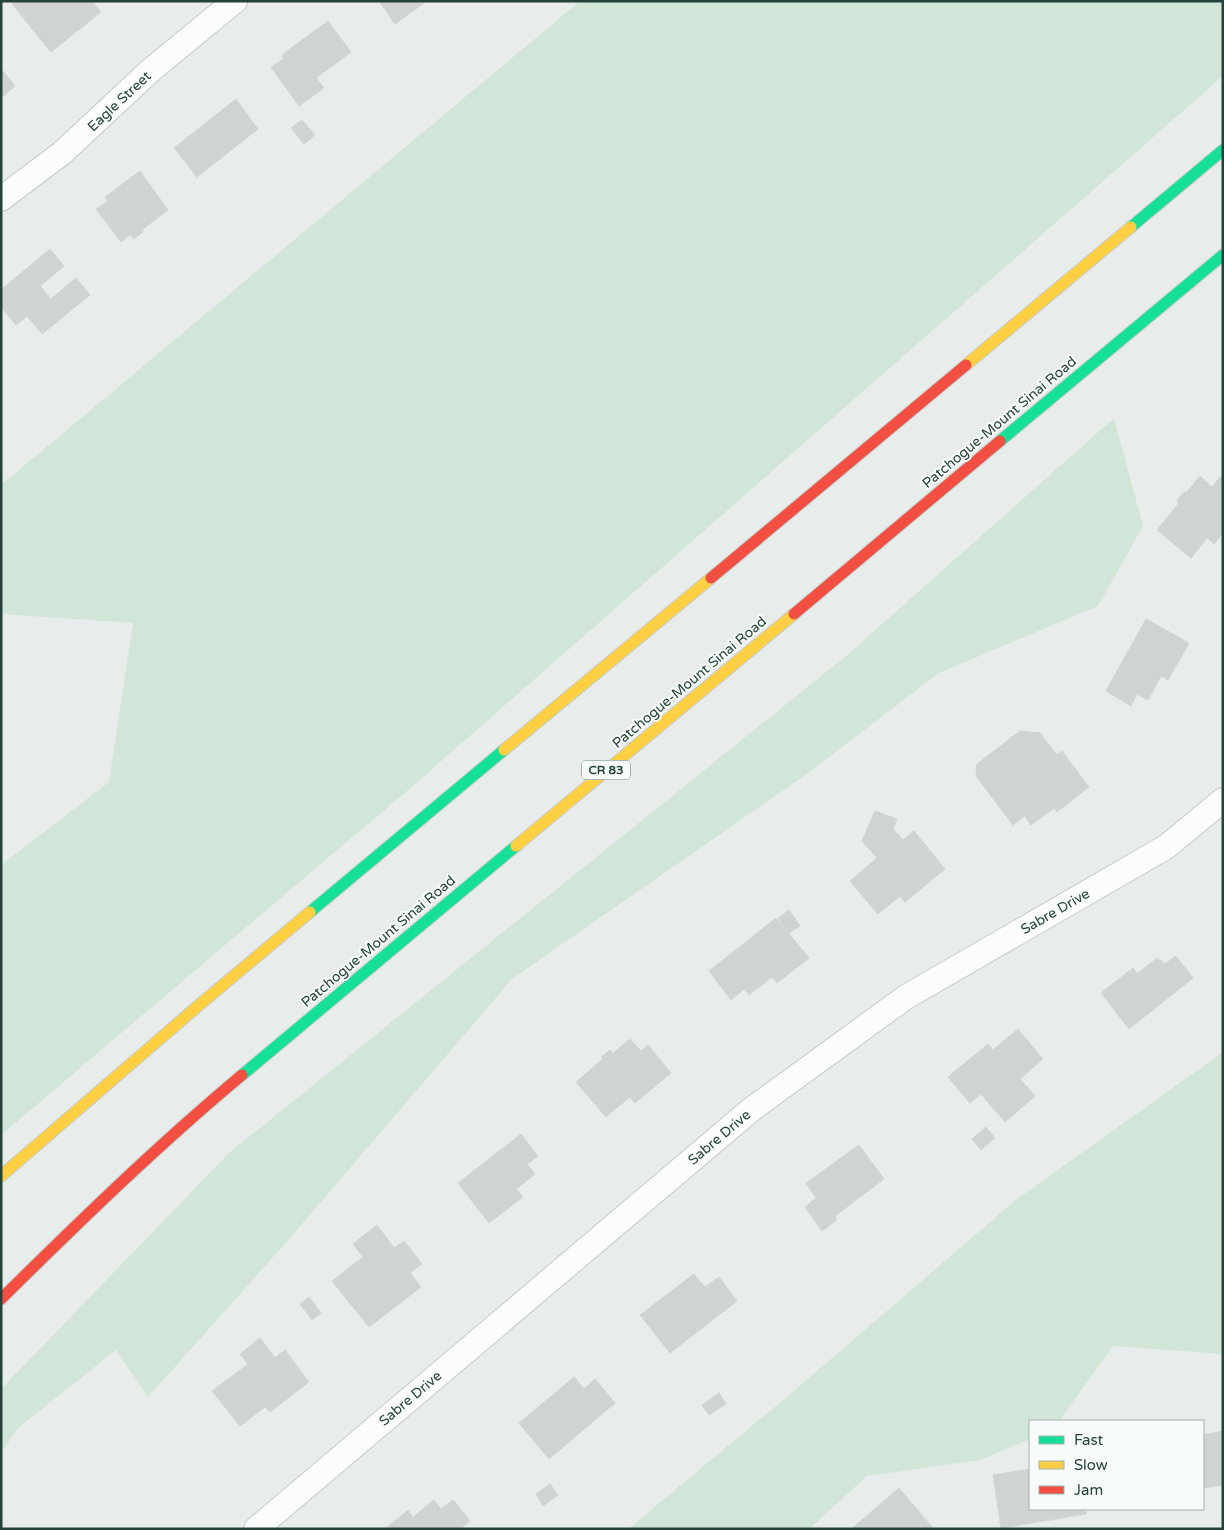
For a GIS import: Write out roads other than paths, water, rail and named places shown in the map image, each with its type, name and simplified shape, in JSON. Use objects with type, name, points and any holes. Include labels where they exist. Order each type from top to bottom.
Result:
[{"type":"highway","points":[[1,1176],[175,1025],[1223,150]]},
{"type":"highway","name":"Patchogue-Mount Sinai Road","points":[[1,1299],[104,1197],[182,1125],[1223,255]]},
{"type":"street","name":"Eagle Street","points":[[1,198],[62,153],[150,70],[235,1]]},
{"type":"street","name":"Sabre Drive","points":[[256,1529],[752,1109],[906,997],[1166,847],[1223,800]]}]
